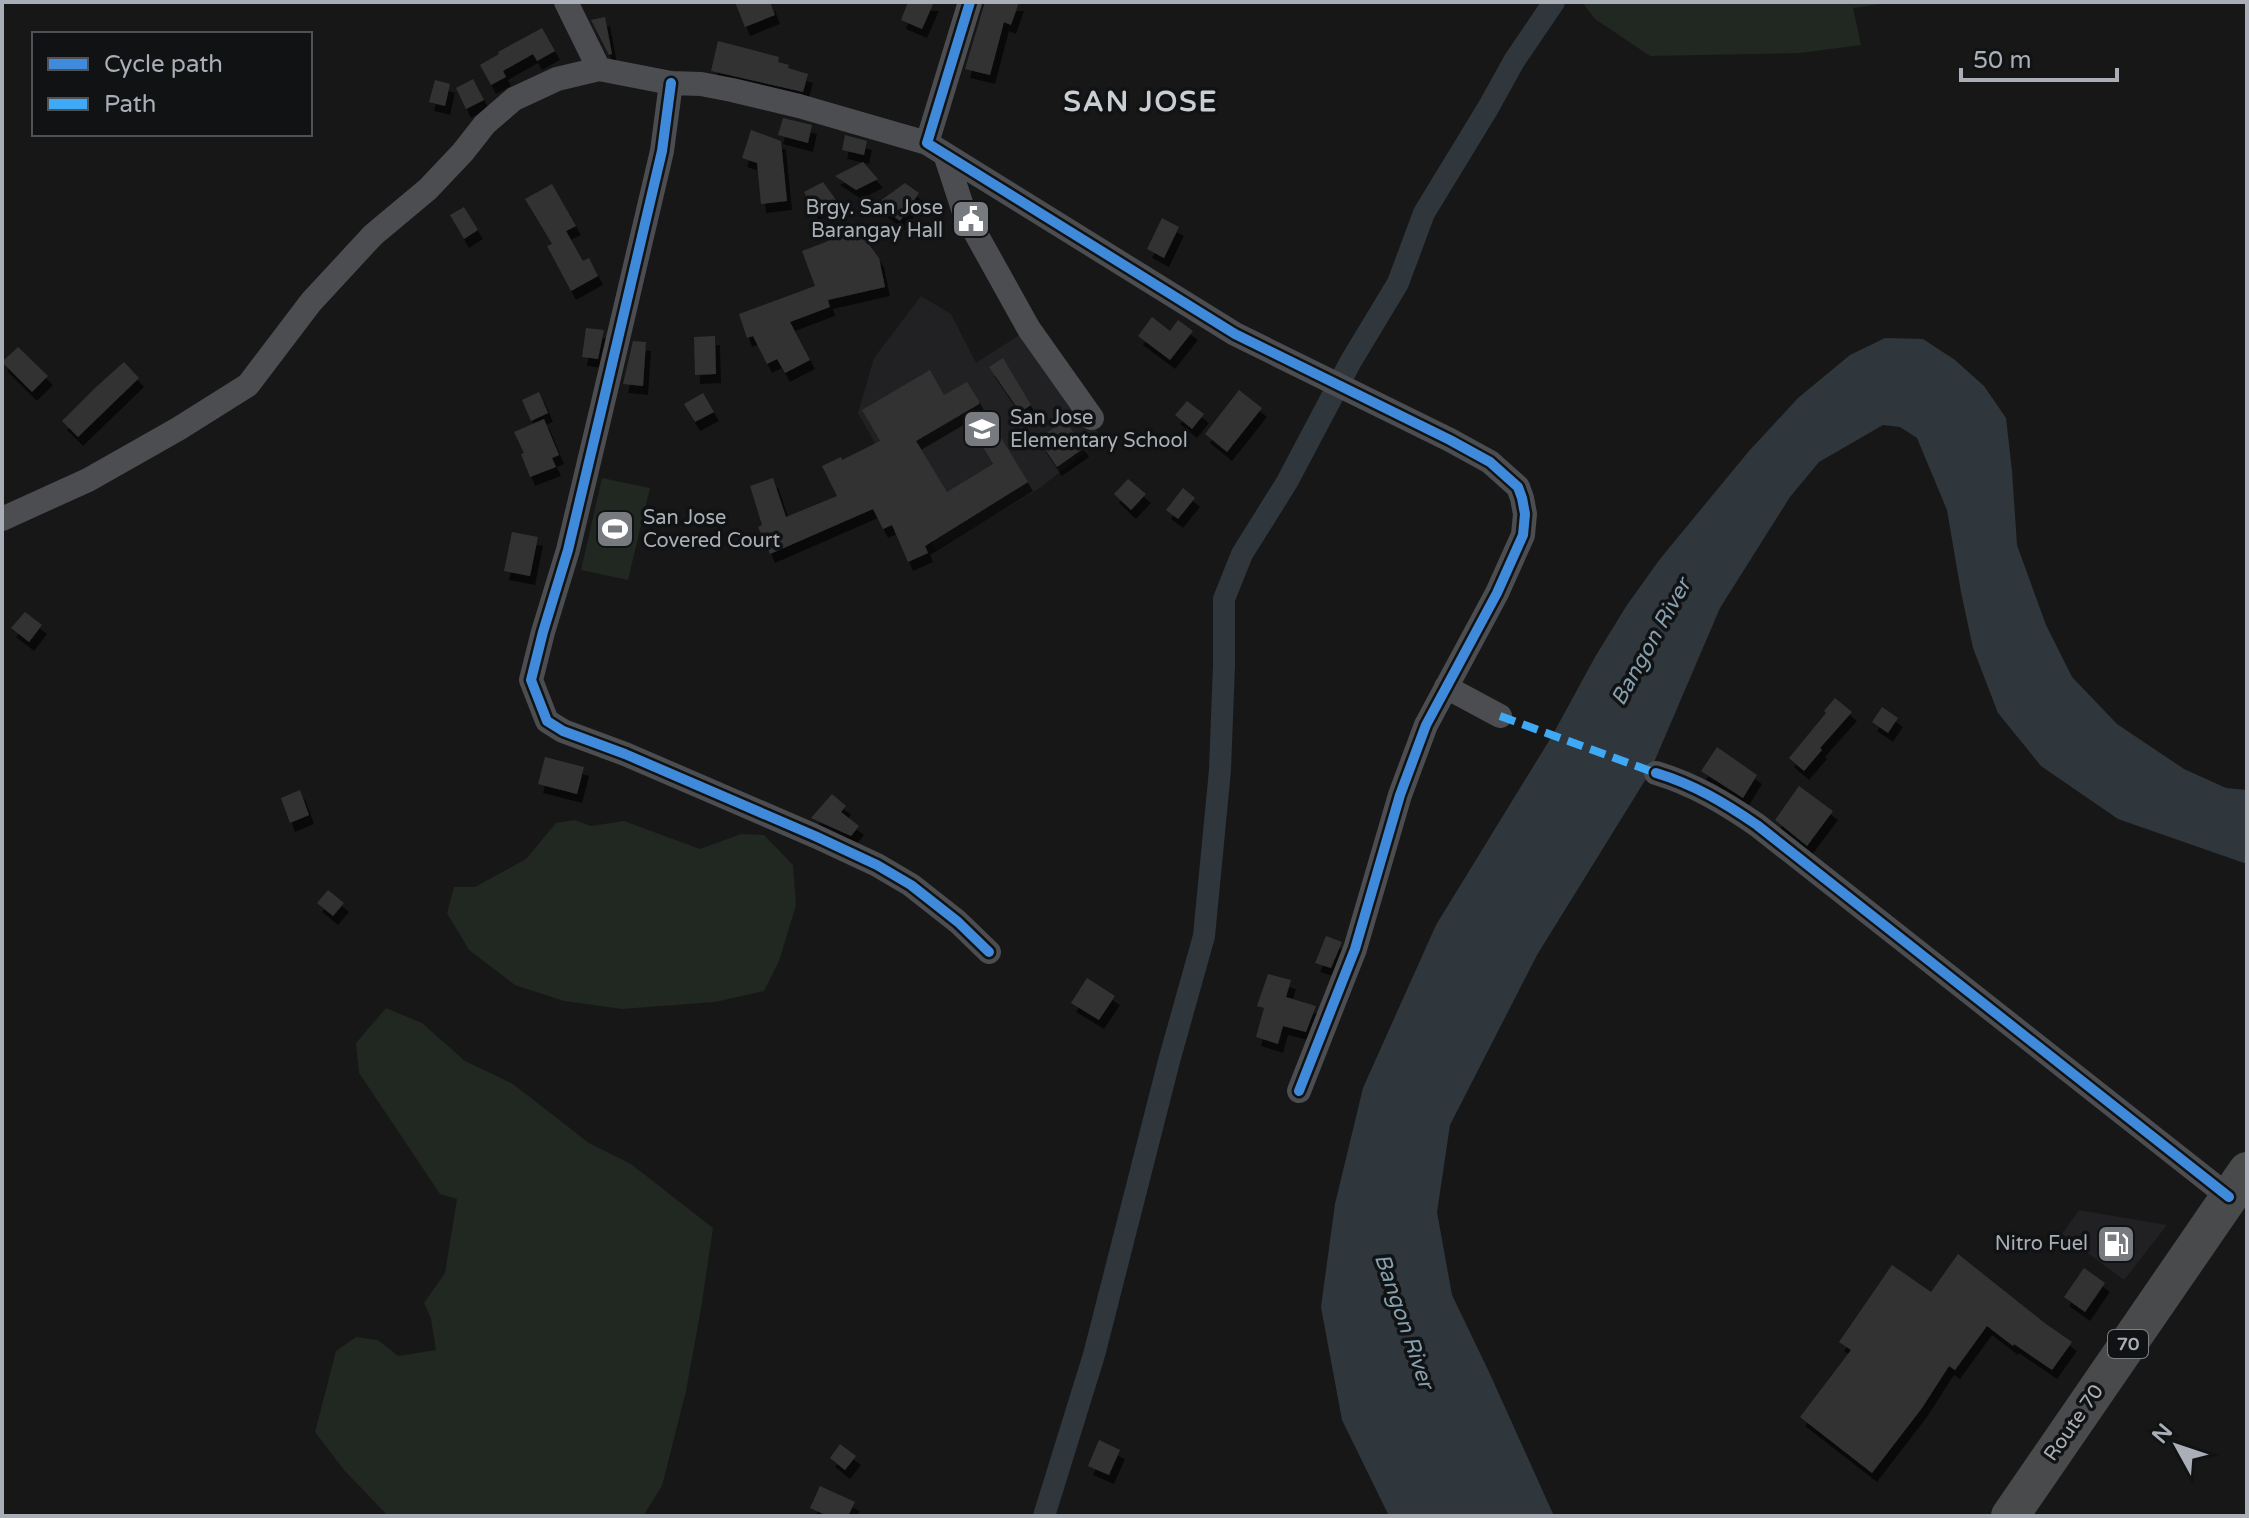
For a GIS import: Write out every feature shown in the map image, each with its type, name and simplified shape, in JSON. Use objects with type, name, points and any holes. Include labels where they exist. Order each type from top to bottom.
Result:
[{"type":"highway","name":"Route 70","points":[[2010,1516],[2238,1184]]},
{"type":"street","points":[[566,2],[599,69]]},
{"type":"street","points":[[963,209],[936,149],[970,2]]},
{"type":"street","points":[[2,519],[88,480],[248,385],[311,302],[373,235],[428,189],[485,124],[514,99],[557,79],[599,69],[671,83],[701,84],[799,106],[936,149],[1235,334],[1450,440],[1490,462],[1518,487],[1525,514],[1523,535],[1511,565],[1426,725],[1400,795],[1355,949],[1299,1091]]},
{"type":"street","points":[[671,83],[662,151],[602,407],[568,550],[531,680],[547,721],[555,726],[877,865],[911,885],[958,922],[989,952]]},
{"type":"street","points":[[975,232],[1029,329],[1092,418]]},
{"type":"street","points":[[1446,687],[1500,716]]},
{"type":"street","points":[[1656,773],[1710,795],[1757,825],[2238,1184]]},
{"type":"shaded area","points":[[1582,2],[1895,2],[1853,8],[1861,45],[1800,53],[1650,56],[1595,19]]},
{"type":"shaded area","name":"San Jose Elementary School","points":[[921,296],[951,314],[976,363],[1029,329],[1091,418],[1101,440],[1040,488],[936,550],[858,413],[874,358]]},
{"type":"shaded area","name":"San Jose Covered Court","points":[[602,478],[650,488],[628,580],[581,570]]},
{"type":"shaded area","points":[[574,820],[591,826],[624,821],[700,849],[741,834],[764,835],[793,865],[796,905],[779,961],[764,991],[715,1002],[622,1009],[564,1001],[515,985],[469,950],[447,913],[454,887],[475,887],[526,859],[556,823]]},
{"type":"shaded area","points":[[386,1008],[422,1023],[465,1061],[513,1084],[589,1143],[631,1164],[713,1228],[686,1391],[662,1486],[643,1516],[388,1516],[344,1470],[315,1432],[336,1351],[356,1337],[378,1340],[398,1356],[436,1350],[431,1319],[424,1303],[445,1273],[457,1199],[440,1194],[359,1073],[356,1043]]},
{"type":"shaded area","points":[[2079,1210],[2167,1225],[2124,1280],[2062,1234]]},
{"type":"water","name":"Bangon River","points":[[1885,338],[1923,339],[1955,360],[1984,386],[2006,418],[2017,545],[2046,625],[2072,677],[2117,724],[2184,769],[2226,788],[2247,790],[2247,864],[2118,819],[2041,766],[1998,713],[1973,648],[1947,510],[1917,438],[1900,427],[1883,425],[1819,462],[1790,497],[1720,608],[1649,774],[1537,955],[1450,1125],[1437,1212],[1452,1295],[1554,1516],[1389,1516],[1342,1420],[1321,1307],[1335,1204],[1363,1088],[1436,925],[1552,736],[1627,605],[1660,559],[1749,451],[1798,398],[1850,355]]},
{"type":"building","points":[[735,2],[770,2],[775,15],[745,27]]},
{"type":"building","points":[[908,2],[934,2],[922,29],[901,20]]},
{"type":"building","points":[[985,2],[1019,2],[1011,25],[1004,22],[990,75],[965,69]]},
{"type":"building","points":[[605,17],[612,54],[609,55],[591,20]]},
{"type":"building","points":[[542,28],[555,51],[537,61],[533,54],[503,71],[506,77],[491,85],[480,65]]},
{"type":"building","points":[[718,41],[779,57],[778,62],[789,65],[788,68],[808,74],[803,92],[711,71]]},
{"type":"building","points":[[473,79],[484,100],[466,109],[456,88]]},
{"type":"building","points":[[435,80],[450,84],[445,106],[429,102]]},
{"type":"building","points":[[783,118],[812,125],[808,143],[778,135]]},
{"type":"building","points":[[751,130],[781,141],[787,201],[761,204],[757,163],[742,158]]},
{"type":"building","points":[[845,135],[867,141],[864,155],[842,150]]},
{"type":"building","points":[[863,162],[878,179],[856,190],[835,176]]},
{"type":"building","points":[[823,182],[836,200],[814,211],[804,192]]},
{"type":"building","points":[[905,183],[919,193],[900,221],[876,204]]},
{"type":"building","points":[[552,184],[576,226],[566,231],[583,261],[589,258],[598,276],[571,291],[547,246],[552,244],[525,199]]},
{"type":"building","points":[[464,207],[478,230],[464,239],[450,215]]},
{"type":"building","points":[[1162,218],[1179,227],[1164,258],[1147,249]]},
{"type":"building","points":[[852,222],[879,258],[885,287],[828,300],[830,307],[790,322],[810,360],[785,373],[777,359],[767,364],[753,336],[747,338],[739,314],[815,286],[802,251],[826,242]]},
{"type":"building","points":[[1152,317],[1170,331],[1178,320],[1193,331],[1170,360],[1138,336]]},
{"type":"building","points":[[586,328],[604,330],[598,359],[582,357]]},
{"type":"building","points":[[715,336],[716,374],[695,375],[694,337]]},
{"type":"building","points":[[633,341],[646,342],[643,386],[623,384]]},
{"type":"building","points":[[18,347],[48,376],[32,392],[2,362]]},
{"type":"building","points":[[1003,358],[1031,405],[1020,412],[989,367]]},
{"type":"building","points":[[124,362],[139,378],[78,437],[62,421]]},
{"type":"building","points":[[930,370],[944,395],[967,382],[979,401],[979,404],[916,441],[947,492],[993,464],[980,442],[997,431],[1028,482],[925,546],[928,553],[908,562],[892,525],[883,529],[873,509],[770,554],[758,527],[762,525],[750,486],[773,478],[786,517],[837,496],[822,466],[841,457],[842,460],[880,441],[862,410]]},
{"type":"building","points":[[1239,390],[1262,408],[1227,452],[1205,434]]},
{"type":"building","points":[[539,392],[548,413],[531,421],[522,400]]},
{"type":"building","points":[[703,393],[714,412],[695,422],[684,404]]},
{"type":"building","points":[[1187,401],[1204,414],[1192,429],[1175,415]]},
{"type":"building","points":[[544,419],[559,455],[552,458],[556,467],[530,477],[514,432]]},
{"type":"building","points":[[1065,420],[1084,448],[1057,467],[1038,439]]},
{"type":"building","points":[[1128,479],[1146,494],[1131,510],[1114,494]]},
{"type":"building","points":[[1183,488],[1195,498],[1178,519],[1166,510]]},
{"type":"building","points":[[512,532],[538,537],[530,576],[504,571]]},
{"type":"building","points":[[25,612],[42,625],[29,642],[11,628]]},
{"type":"building","points":[[1835,698],[1852,712],[1804,771],[1789,758]]},
{"type":"building","points":[[1882,707],[1898,718],[1888,733],[1872,722]]},
{"type":"building","points":[[1717,747],[1757,775],[1743,798],[1701,771]]},
{"type":"building","points":[[545,757],[584,767],[577,794],[538,784]]},
{"type":"building","points":[[1799,786],[1833,811],[1807,846],[1775,820]]},
{"type":"building","points":[[300,790],[309,815],[290,823],[281,798]]},
{"type":"building","points":[[832,794],[846,806],[841,812],[859,826],[851,836],[811,818]]},
{"type":"building","points":[[328,890],[344,903],[333,916],[317,903]]},
{"type":"building","points":[[1326,936],[1342,942],[1331,968],[1315,963]]},
{"type":"building","points":[[1268,974],[1291,980],[1286,997],[1316,1006],[1306,1032],[1283,1026],[1278,1044],[1256,1037],[1264,1008],[1257,1006]]},
{"type":"building","points":[[1087,978],[1115,996],[1099,1020],[1071,1003]]},
{"type":"building","points":[[1958,1254],[2072,1342],[2052,1370],[1987,1326],[1955,1370],[1949,1366],[1922,1408],[1872,1473],[1800,1417],[1851,1350],[1839,1342],[1892,1265],[1931,1292]]},
{"type":"building","points":[[2084,1268],[2105,1283],[2085,1312],[2064,1297]]},
{"type":"building","points":[[1099,1440],[1120,1450],[1109,1475],[1088,1466]]},
{"type":"building","points":[[840,1444],[856,1456],[845,1470],[830,1458]]},
{"type":"building","points":[[820,1486],[855,1502],[848,1516],[828,1516],[810,1508]]},
{"type":"waterway","points":[[1044,1516],[1094,1355],[1204,936],[1220,770],[1224,599],[1242,554],[1287,482],[1351,361],[1398,283],[1424,213],[1514,61],[1554,2]]},
{"type":"marked path","points":[[1500,716],[1656,773]]},
{"type":"cycle path","points":[[970,2],[927,143],[1235,334],[1490,462],[1518,487],[1522,498],[1525,514],[1523,535],[1497,593],[1426,725],[1400,795],[1355,949],[1299,1091]]},
{"type":"cycle path","points":[[671,83],[662,151],[602,407],[568,550],[531,680],[547,721],[563,731],[625,754],[877,865],[911,885],[958,922],[989,952]]},
{"type":"cycle path","points":[[1656,773],[1708,795],[1757,825],[2229,1197]]},
{"type":"place","name":"Brgy. San Jose Barangay Hall","points":[[971,219]]},
{"type":"place","name":"San Jose Elementary School","points":[[982,429]]},
{"type":"place","name":"San Jose Covered Court","points":[[615,529]]},
{"type":"place","name":"Nitro Fuel","points":[[2116,1244]]},
{"type":"district","name":"SAN JOSE","points":[[1141,102]]}]
